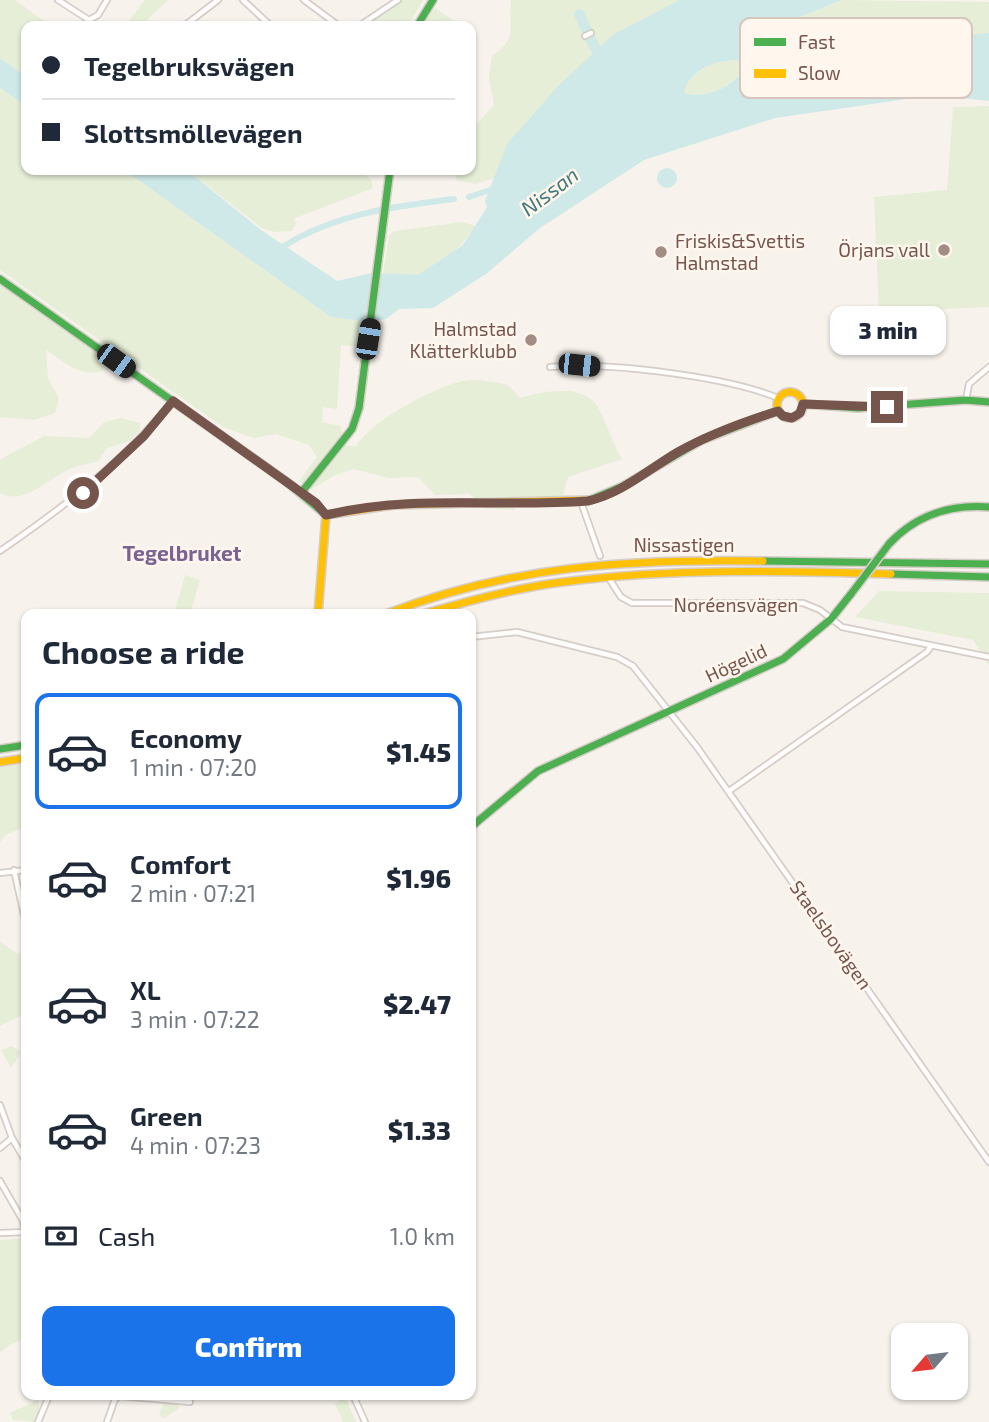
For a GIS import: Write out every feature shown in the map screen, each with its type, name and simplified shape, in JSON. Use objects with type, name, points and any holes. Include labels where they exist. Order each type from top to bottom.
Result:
[{"type":"main road","points":[[420,21],[433,0]]},
{"type":"main road","points":[[301,493],[352,429],[364,382],[389,175]]},
{"type":"main road","points":[[0,279],[301,493],[326,515]]},
{"type":"main road","points":[[792,391],[799,395],[803,404],[800,413],[792,418],[783,416],[778,411],[778,398],[784,393],[792,391]]},
{"type":"main road","points":[[803,404],[858,408],[966,400],[989,402]]},
{"type":"main road","points":[[326,515],[383,504],[440,500],[580,502],[606,495],[674,454],[726,428],[778,411]]},
{"type":"main road","name":"Högelid","points":[[476,823],[538,771],[783,659],[831,619],[889,544],[904,530],[937,511],[965,505],[989,507]]},
{"type":"main road","points":[[319,609],[326,515]]},
{"type":"main road","name":"Nissastigen","points":[[400,609],[432,597],[505,578],[618,562],[673,560],[989,564]]},
{"type":"main road","name":"Nissastigen","points":[[440,609],[501,591],[595,577],[754,573],[989,577]]},
{"type":"main road","points":[[0,749],[21,746]]},
{"type":"main road","points":[[0,762],[21,759]]},
{"type":"street","points":[[58,0],[89,20],[98,15],[107,0]]},
{"type":"street","points":[[191,21],[218,0]]},
{"type":"street","points":[[243,0],[266,21]]},
{"type":"street","points":[[304,0],[332,21]]},
{"type":"street","points":[[366,21],[394,1]]},
{"type":"street","points":[[550,367],[579,365],[669,374],[778,398]]},
{"type":"street","points":[[966,400],[969,384],[989,367]]},
{"type":"street","points":[[0,551],[83,493],[144,436],[173,401]]},
{"type":"street","points":[[580,502],[600,556]]},
{"type":"street","name":"Noréensvägen","points":[[610,580],[621,597],[640,604],[794,602],[812,606],[842,627],[989,657]]},
{"type":"street","name":"Staelsbovägen","points":[[476,636],[517,632],[617,657],[633,666],[671,710],[989,1163]]},
{"type":"street","points":[[729,791],[927,652],[931,646]]},
{"type":"street","points":[[14,870],[21,893]]},
{"type":"street","points":[[0,873],[21,870]]},
{"type":"street","points":[[0,1105],[12,1138],[21,1153]]},
{"type":"street","points":[[0,1148],[12,1138]]},
{"type":"street","points":[[0,1181],[21,1218]]},
{"type":"street","points":[[0,1233],[21,1232]]},
{"type":"street","points":[[38,1422],[47,1400]]},
{"type":"street","points":[[107,1422],[115,1400]]},
{"type":"street","points":[[170,1400],[190,1402]]},
{"type":"street","points":[[355,1400],[365,1422]]},
{"type":"green space","points":[[0,0],[15,0],[44,21],[21,21],[21,73],[0,58]]},
{"type":"green space","points":[[145,0],[168,0],[146,21],[129,21]]},
{"type":"green space","points":[[402,0],[423,0],[411,21],[372,21]]},
{"type":"green space","points":[[511,0],[679,0],[614,34],[507,144],[495,178],[475,184],[457,180],[454,175],[476,175],[476,125],[494,105],[489,77],[492,56],[506,43],[510,31]]},
{"type":"green space","points":[[841,0],[989,2],[989,33],[972,35],[972,18],[798,18]]},
{"type":"green space","points":[[435,8],[452,21],[426,21]]},
{"type":"green space","points":[[738,60],[740,74],[716,91],[700,95],[684,93],[698,72],[720,62]]},
{"type":"green space","points":[[0,88],[21,103],[21,175],[131,175],[331,317],[368,322],[364,347],[341,345],[337,409],[323,407],[322,422],[340,426],[347,446],[356,446],[376,426],[404,406],[436,390],[474,380],[507,384],[520,398],[559,391],[587,397],[598,408],[622,459],[568,477],[563,496],[524,497],[514,510],[484,508],[470,494],[435,495],[418,477],[389,478],[354,469],[335,475],[310,490],[299,481],[317,457],[309,445],[276,434],[254,438],[223,427],[0,270]]},
{"type":"green space","points":[[989,106],[989,307],[879,312],[874,197],[947,190],[953,107]]},
{"type":"green space","points":[[193,175],[364,175],[371,179],[373,188],[293,219],[296,223],[292,231],[275,232],[262,228]]},
{"type":"green space","points":[[462,222],[476,226],[458,248],[435,268],[413,276],[383,274],[389,236],[395,231]]},
{"type":"green space","points":[[0,284],[109,362],[109,369],[83,372],[46,350],[48,378],[59,398],[55,413],[34,420],[0,417]]},
{"type":"green space","points":[[121,418],[140,423],[140,430],[130,441],[107,448],[98,461],[70,469],[26,494],[9,496],[0,493],[0,460],[3,458],[44,436],[89,438],[103,423]]},
{"type":"green space","points":[[185,575],[200,580],[191,609],[175,609]]},
{"type":"green space","points":[[879,591],[989,593],[989,666],[973,640],[855,617]]},
{"type":"green space","points":[[21,765],[21,829],[7,834],[0,842],[0,767]]},
{"type":"green space","points":[[0,942],[18,954],[21,952],[21,1016],[0,1026]]},
{"type":"green space","points":[[12,1046],[21,1052],[11,1068],[1,1050]]},
{"type":"green space","points":[[21,1238],[21,1341],[11,1344],[0,1353],[0,1240]]},
{"type":"green space","points":[[38,1400],[40,1410],[35,1422],[13,1420],[10,1413]]},
{"type":"green space","points":[[338,1400],[346,1400],[356,1422],[343,1422],[335,1404]]},
{"type":"green space","points":[[164,1403],[177,1403],[180,1408],[164,1418],[159,1415]]},
{"type":"water","name":"Nissan","points":[[679,0],[841,0],[798,18],[740,18],[740,62],[737,60],[720,62],[704,68],[692,78],[684,93],[700,95],[716,91],[740,74],[740,98],[914,98],[775,118],[644,160],[540,228],[486,274],[433,308],[399,309],[386,319],[368,322],[331,317],[131,175],[193,175],[261,230],[337,281],[372,273],[418,275],[463,245],[487,207],[485,201],[507,144],[559,85],[614,34]]},
{"type":"water","points":[[989,33],[989,101],[962,98],[972,98],[972,35]]},
{"type":"water","points":[[0,58],[21,73],[21,103],[0,88]]},
{"type":"water","points":[[667,168],[674,171],[677,178],[674,185],[667,188],[660,185],[657,178],[660,171]]},
{"type":"waterway","points":[[579,14],[596,50]]},
{"type":"waterway","points":[[469,197],[490,190]]},
{"type":"waterway","points":[[284,246],[324,226],[366,213],[454,199]]},
{"type":"traffic: fast","points":[[420,21],[433,0]]},
{"type":"traffic: fast","points":[[301,493],[352,429],[359,408],[389,175]]},
{"type":"traffic: fast","points":[[0,279],[287,482],[326,515]]},
{"type":"traffic: fast","points":[[803,404],[858,408],[966,400],[989,402]]},
{"type":"traffic: fast","points":[[590,500],[623,486],[702,440],[778,411]]},
{"type":"traffic: fast","points":[[889,544],[910,526],[934,514],[960,507],[989,507]]},
{"type":"traffic: fast","points":[[851,594],[889,544]]},
{"type":"traffic: fast","points":[[763,561],[989,564]]},
{"type":"traffic: fast","points":[[891,574],[989,577]]},
{"type":"traffic: fast","points":[[476,823],[538,771],[783,659],[831,619],[851,594]]},
{"type":"traffic: fast","points":[[0,749],[21,746]]},
{"type":"traffic: slow","points":[[790,392],[800,395],[803,405],[800,415],[790,418],[780,415],[777,405],[780,395],[790,392]]},
{"type":"traffic: slow","points":[[326,515],[393,505],[590,500]]},
{"type":"traffic: slow","points":[[318,609],[326,515]]},
{"type":"traffic: slow","points":[[401,609],[479,585],[572,568],[666,562],[763,561]]},
{"type":"traffic: slow","points":[[442,609],[527,588],[645,574],[891,574]]},
{"type":"traffic: slow","points":[[0,762],[21,759]]},
{"type":"place","name":"Örjans vall","points":[[944,250]]},
{"type":"place","name":"Friskis&Svettis Halmstad","points":[[661,252]]},
{"type":"place","name":"Halmstad Klätterklubb","points":[[531,340]]},
{"type":"district","name":"Tegelbruket","points":[[182,554]]},
{"type":"route","points":[[83,493],[144,436],[173,401],[316,503],[326,515],[383,504],[440,500],[588,501],[606,495],[681,450],[744,421],[778,411],[783,416],[792,418],[800,413],[803,404],[887,407]]}]
